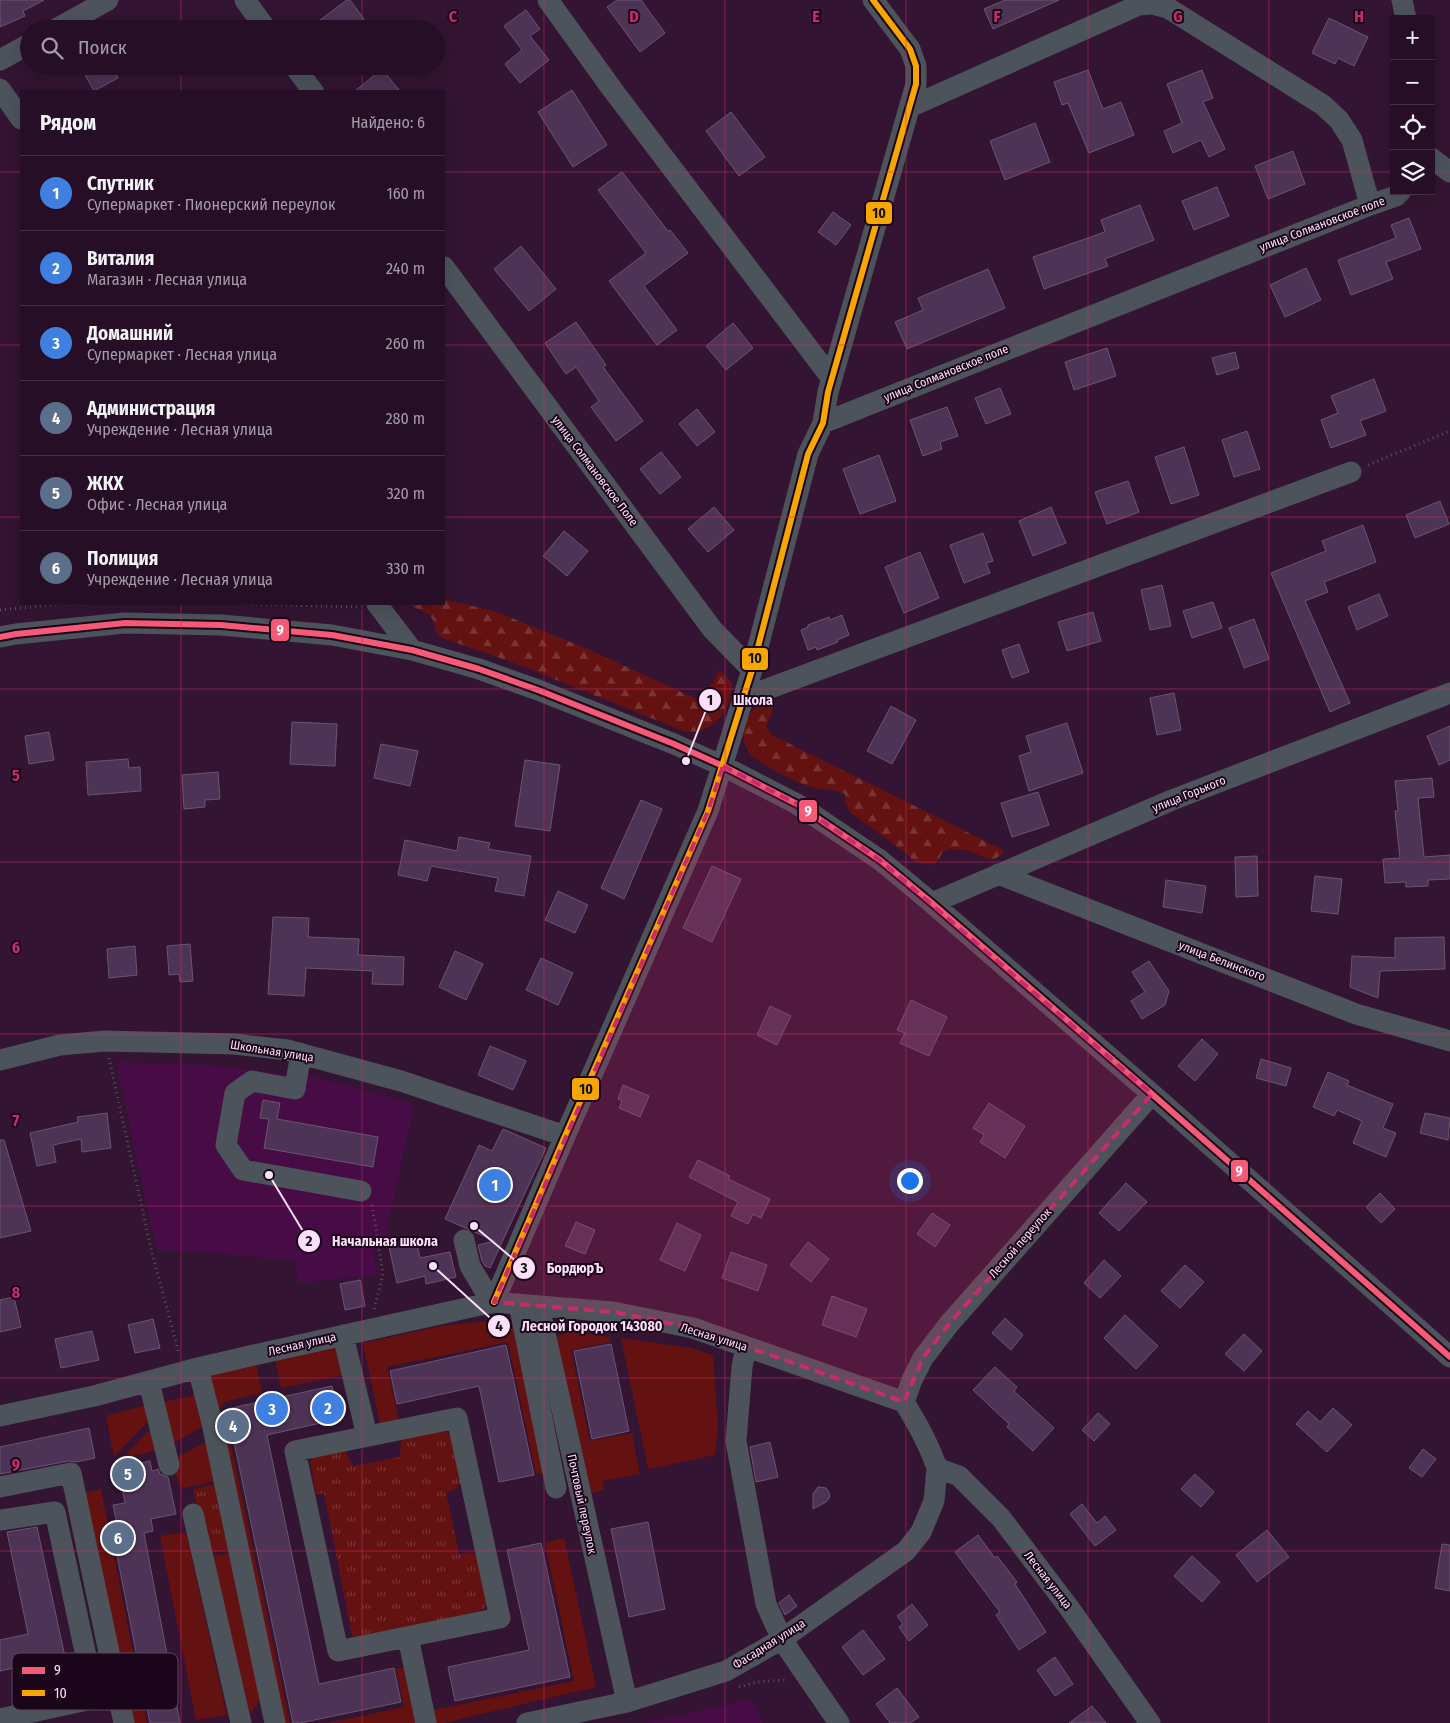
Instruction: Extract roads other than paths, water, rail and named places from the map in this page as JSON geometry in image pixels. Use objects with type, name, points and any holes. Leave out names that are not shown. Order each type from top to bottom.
[{"type":"street","points":[[72,20],[108,0]]},
{"type":"street","points":[[245,0],[259,20]]},
{"type":"street","points":[[548,0],[612,88],[832,379]]},
{"type":"street","points":[[493,1303],[564,1136],[708,811],[752,670],[808,454],[823,422],[828,392],[916,84],[916,66],[910,49],[873,0]]},
{"type":"street","points":[[1402,0],[1405,15]]},
{"type":"street","points":[[910,107],[1139,3],[1152,4],[1168,8],[1323,105],[1339,120],[1352,140],[1370,204]]},
{"type":"street","points":[[0,60],[20,49]]},
{"type":"street","points":[[301,75],[312,90]]},
{"type":"street","points":[[0,89],[20,118]]},
{"type":"street","points":[[1435,161],[1450,172]]},
{"type":"street","name":"улица Солмановское поле","points":[[823,422],[1370,204],[1397,195]]},
{"type":"street","name":"улица Солмановское Поле","points":[[445,268],[712,629],[752,670]]},
{"type":"street","points":[[743,698],[1351,472]]},
{"type":"street","points":[[379,606],[412,650]]},
{"type":"street","points":[[0,637],[125,623],[221,625],[332,636],[412,650],[480,668],[674,744],[723,766],[797,804],[880,860],[1152,1094],[1450,1358]]},
{"type":"street","name":"улица Горького","points":[[932,903],[1172,800],[1450,692]]},
{"type":"street","name":"улица Белинского","points":[[998,874],[1356,1014],[1450,1041]]},
{"type":"street","name":"Школьная улица","points":[[0,1060],[60,1045],[105,1041],[234,1044],[301,1053],[410,1084],[564,1136]]},
{"type":"street","points":[[301,1053],[295,1089],[252,1081],[235,1093],[226,1145],[243,1170],[361,1191]]},
{"type":"street","name":"Лесной переулок","points":[[904,1402],[923,1358],[949,1324],[1152,1094]]},
{"type":"street","points":[[464,1240],[470,1266],[493,1303]]},
{"type":"street","name":"Лесная улица","points":[[0,1416],[94,1396],[191,1370],[343,1335],[493,1303],[595,1310],[693,1328],[904,1402]]},
{"type":"street","points":[[529,1305],[556,1488]]},
{"type":"street","name":"Почтовый переулок","points":[[529,1305],[627,1702]]},
{"type":"street","points":[[343,1335],[367,1436]]},
{"type":"street","points":[[746,1347],[742,1367],[736,1441],[766,1604],[782,1639],[839,1723]]},
{"type":"street","points":[[191,1370],[212,1423],[275,1723]]},
{"type":"street","points":[[149,1382],[169,1465]]},
{"type":"street","points":[[904,1402],[918,1424],[932,1452],[937,1468]]},
{"type":"street","points":[[457,1418],[500,1618],[408,1637],[338,1651],[295,1451],[457,1418]]},
{"type":"street","name":"Лесная улица","points":[[937,1468],[959,1476],[1000,1518],[1070,1609],[1150,1723]]},
{"type":"street","name":"Фасадная улица","points":[[527,1723],[627,1702],[726,1671],[782,1639],[906,1551],[921,1532],[934,1501],[937,1468]]},
{"type":"street","points":[[0,1487],[71,1473],[109,1653]]},
{"type":"street","points":[[0,1520],[55,1512],[86,1653]]},
{"type":"street","points":[[193,1514],[241,1723]]},
{"type":"street","points":[[408,1637],[426,1723]]},
{"type":"street","points":[[0,1719],[41,1710]]},
{"type":"street","points":[[121,1710],[124,1723]]},
{"type":"place","name":"Школа","points":[[686,761]]},
{"type":"place","name":"Начальная школа","points":[[269,1175]]},
{"type":"place","name":"Спутник","points":[[495,1185]]},
{"type":"place","name":"БордюрЪ","points":[[474,1226]]},
{"type":"place","name":"Лесной Городок 143080","points":[[433,1266]]},
{"type":"place","name":"Виталия","points":[[328,1408]]},
{"type":"place","name":"Домашний","points":[[272,1409]]},
{"type":"place","name":"Администрация","points":[[233,1426]]},
{"type":"place","name":"ЖКХ","points":[[128,1474]]},
{"type":"place","name":"Полиция","points":[[118,1538]]}]
